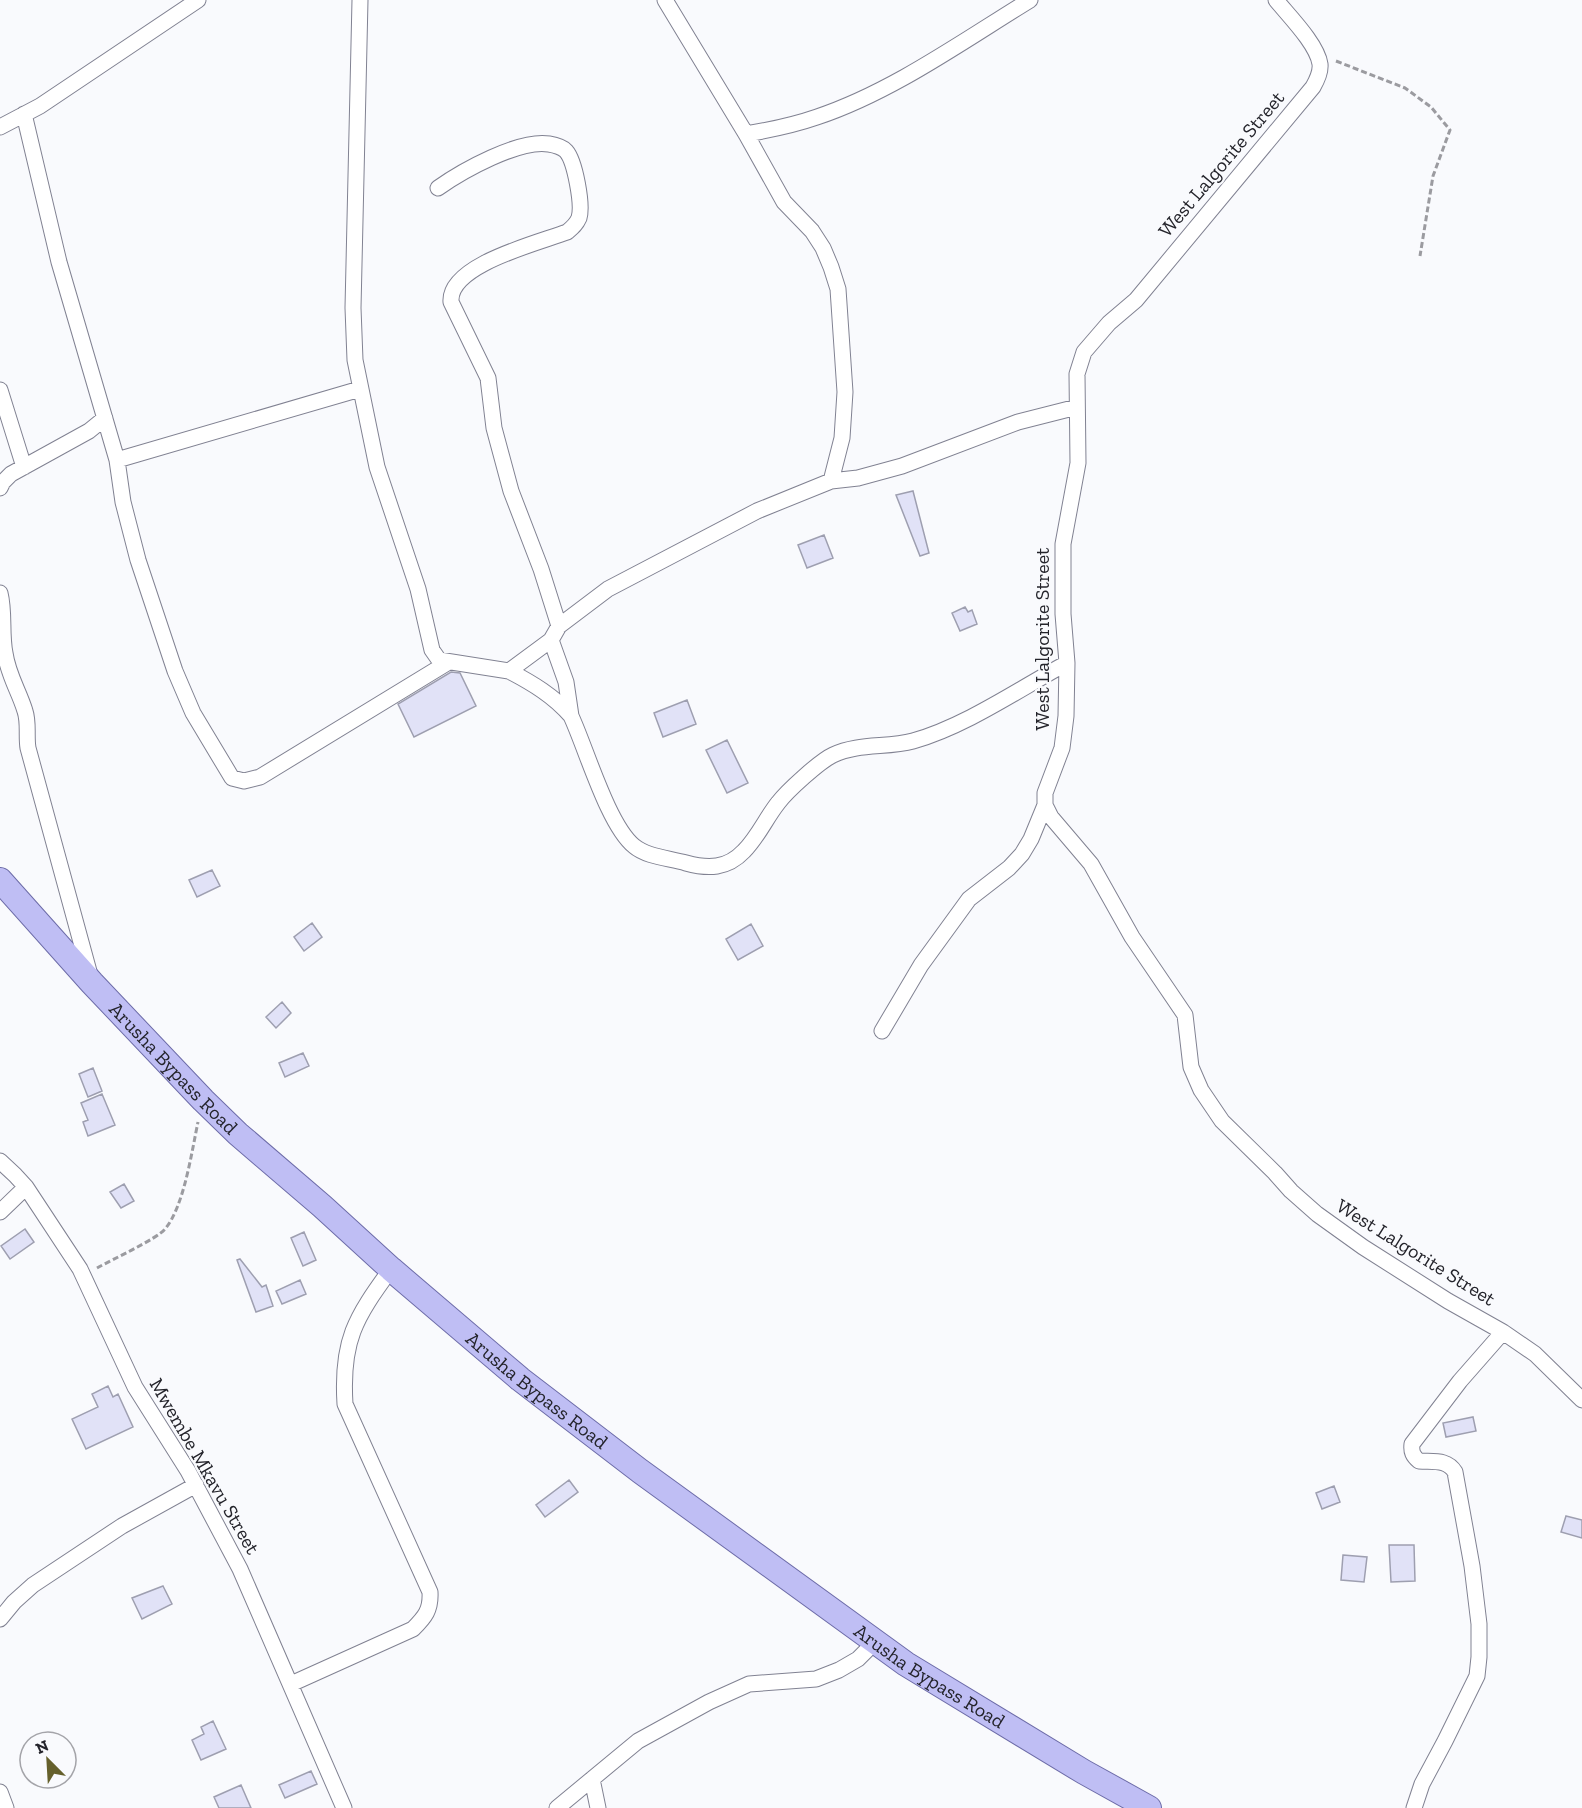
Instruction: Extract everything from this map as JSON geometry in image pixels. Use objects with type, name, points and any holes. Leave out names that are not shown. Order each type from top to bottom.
[{"type":"main road","name":"Arusha Bypass Road","points":[[0,880],[92,983],[203,1100],[391,1269],[520,1379],[640,1471],[906,1664],[1084,1772],[1149,1808]]},
{"type":"street","points":[[0,127],[40,106],[198,0]]},
{"type":"street","points":[[360,0],[353,308],[355,360],[377,467],[418,589],[432,650],[439,660],[509,671],[536,686],[571,716]]},
{"type":"street","points":[[665,0],[784,202],[812,231],[823,248],[838,289],[844,392],[842,438],[831,481]]},
{"type":"street","points":[[746,134],[781,128],[817,117],[874,93],[933,60],[1030,0]]},
{"type":"street","points":[[1276,0],[1305,36],[1320,64]]},
{"type":"street","name":"West Lalgorite Street","points":[[1320,64],[1319,75],[1313,87],[1136,300],[1109,323],[1084,352],[1077,374],[1078,463],[1063,544],[1063,614],[1067,663],[1066,716],[1062,748],[1045,793],[1045,805],[1051,817],[1091,864],[1132,937],[1185,1015],[1191,1067],[1201,1090],[1222,1121],[1317,1214],[1363,1247],[1448,1301],[1503,1332],[1534,1354],[1582,1400]]},
{"type":"street","points":[[24,114],[59,262],[117,460],[123,502],[138,560],[175,671],[193,713],[232,778],[244,781],[260,777],[447,663]]},
{"type":"street","points":[[438,188],[470,168],[534,144],[548,144],[562,148],[570,156],[581,200],[581,211],[576,225],[558,235],[486,261],[458,282],[450,297],[488,378],[494,428],[511,491],[541,569],[559,626]]},
{"type":"street","points":[[117,460],[360,389]]},
{"type":"street","points":[[0,390],[24,467]]},
{"type":"street","points":[[509,671],[551,640],[559,626],[624,579],[757,511],[831,481],[858,478],[902,466],[1018,422],[1077,407]]},
{"type":"street","points":[[0,488],[11,474],[89,431],[105,418]]},
{"type":"street","points":[[0,592],[7,666],[12,683],[26,711],[28,748],[92,983]]},
{"type":"street","points":[[551,640],[566,682],[571,716],[605,801],[626,837],[634,846],[646,853],[711,868],[728,864],[743,852],[764,826],[778,802],[833,755],[866,746],[892,744],[923,737],[964,720],[1067,663]]},
{"type":"street","points":[[882,1031],[921,965],[969,899],[1009,868],[1022,854],[1045,805]]},
{"type":"street","name":"Mwembe Mkavu Street","points":[[0,1161],[26,1187],[83,1276],[135,1387],[196,1485],[240,1569],[344,1808]]},
{"type":"street","points":[[0,1212],[26,1187]]},
{"type":"street","points":[[291,1684],[413,1629],[427,1615],[431,1604],[430,1592],[345,1404],[344,1378],[350,1336],[365,1304],[391,1269]]},
{"type":"street","points":[[1414,1808],[1422,1784],[1477,1676],[1479,1624],[1472,1566],[1455,1472],[1450,1465],[1444,1462],[1419,1461],[1411,1450],[1412,1444],[1460,1381],[1503,1332]]},
{"type":"street","points":[[0,1619],[33,1585],[122,1526],[196,1485]]},
{"type":"street","points":[[557,1808],[638,1741],[709,1702],[749,1684],[816,1679],[858,1659],[875,1642]]},
{"type":"street","points":[[592,1779],[598,1808]]},
{"type":"street","points":[[0,1792],[6,1808]]},
{"type":"path","points":[[1320,64],[1332,60],[1405,88],[1431,107],[1450,130],[1433,176],[1420,256]]},
{"type":"path","points":[[83,1276],[164,1230],[172,1218],[185,1182],[203,1100]]},
{"type":"building","points":[[913,491],[929,553],[920,556],[896,495]]},
{"type":"building","points":[[824,535],[833,558],[807,568],[798,545]]},
{"type":"building","points":[[965,607],[968,612],[972,610],[977,624],[960,631],[952,613]]},
{"type":"building","points":[[451,672],[460,673],[476,706],[414,737],[398,704]]},
{"type":"building","points":[[687,700],[696,724],[663,737],[654,713]]},
{"type":"building","points":[[727,740],[748,783],[727,793],[706,750]]},
{"type":"building","points":[[212,870],[220,886],[197,897],[189,880]]},
{"type":"building","points":[[312,923],[322,937],[304,951],[294,937]]},
{"type":"building","points":[[751,924],[763,946],[738,960],[726,939]]},
{"type":"building","points":[[282,1002],[291,1013],[276,1028],[266,1017]]},
{"type":"building","points":[[303,1053],[309,1066],[285,1077],[279,1063]]},
{"type":"building","points":[[93,1068],[102,1091],[88,1097],[79,1074]]},
{"type":"building","points":[[102,1094],[115,1125],[88,1136],[83,1122],[88,1120],[81,1103]]},
{"type":"building","points":[[124,1184],[134,1201],[121,1208],[110,1192]]},
{"type":"building","points":[[25,1229],[34,1242],[10,1259],[1,1246]]},
{"type":"building","points":[[304,1232],[316,1260],[303,1266],[291,1238]]},
{"type":"building","points":[[240,1259],[262,1287],[266,1285],[273,1306],[256,1312],[237,1260]]},
{"type":"building","points":[[300,1280],[306,1294],[282,1304],[276,1291]]},
{"type":"building","points":[[108,1386],[113,1397],[118,1394],[133,1427],[86,1449],[72,1419],[98,1407],[92,1394]]},
{"type":"building","points":[[1473,1417],[1476,1431],[1446,1437],[1443,1423]]},
{"type":"building","points":[[569,1480],[578,1492],[545,1517],[536,1505]]},
{"type":"building","points":[[1334,1486],[1340,1502],[1322,1509],[1316,1493]]},
{"type":"building","points":[[1566,1516],[1582,1520],[1582,1538],[1561,1532]]},
{"type":"building","points":[[1389,1545],[1414,1545],[1415,1581],[1391,1582]]},
{"type":"building","points":[[1343,1555],[1367,1557],[1364,1582],[1341,1580]]},
{"type":"building","points":[[163,1586],[172,1604],[142,1619],[132,1598]]},
{"type":"building","points":[[213,1721],[226,1749],[201,1760],[192,1740],[204,1734],[201,1727]]},
{"type":"building","points":[[311,1771],[317,1784],[285,1798],[279,1785]]},
{"type":"building","points":[[241,1785],[251,1808],[219,1808],[214,1797]]}]
